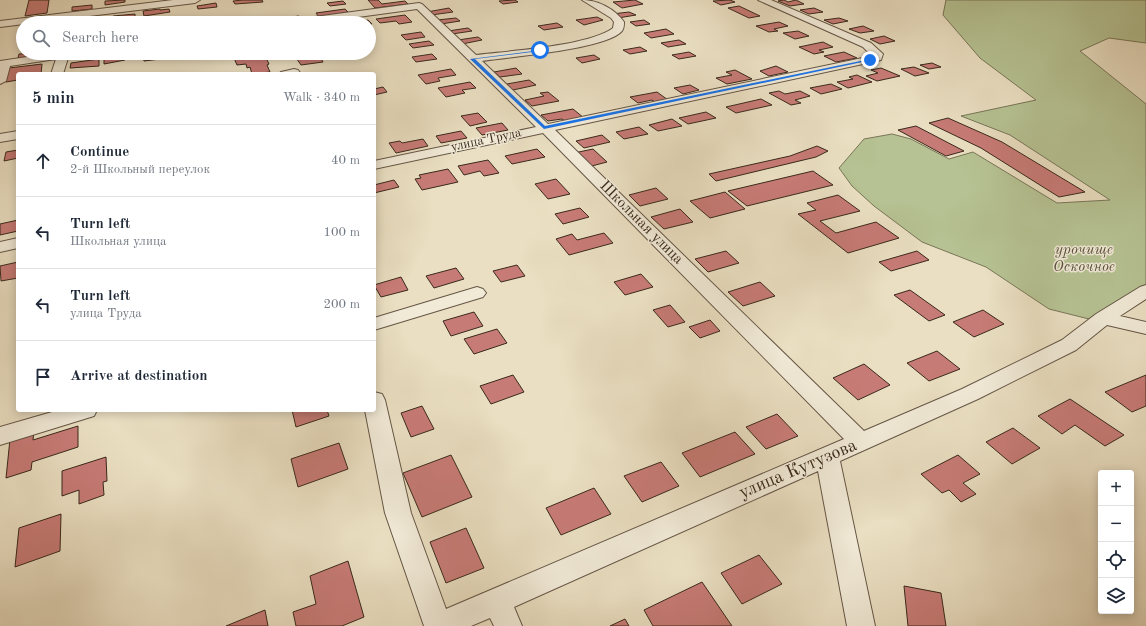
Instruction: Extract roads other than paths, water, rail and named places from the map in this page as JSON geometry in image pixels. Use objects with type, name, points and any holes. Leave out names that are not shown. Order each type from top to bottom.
[{"type":"street","points":[[65,16],[195,0]]},
{"type":"street","points":[[472,59],[586,43],[610,35],[618,29],[619,22],[615,16],[587,0]]},
{"type":"street","name":"улица Труда","points":[[376,164],[877,58],[878,54],[867,45],[763,0]]},
{"type":"street","name":"Школьная улица","points":[[344,16],[419,6],[472,59],[544,127],[861,442]]},
{"type":"street","points":[[0,24],[16,22]]},
{"type":"street","points":[[0,81],[2,63],[25,60]]},
{"type":"street","points":[[58,72],[61,60]]},
{"type":"street","points":[[0,138],[16,135]]},
{"type":"street","points":[[0,247],[16,243]]},
{"type":"street","name":"улица Кутузова","points":[[438,626],[970,394],[1069,345],[1103,318],[1146,291]]},
{"type":"street","points":[[376,323],[477,293]]},
{"type":"street","points":[[1103,318],[1146,328]]},
{"type":"street","points":[[376,409],[398,512],[438,626]]},
{"type":"street","points":[[0,436],[79,412]]},
{"type":"street","points":[[827,457],[861,626]]},
{"type":"street","points":[[497,600],[508,626]]},
{"type":"park label","name":"урочище Оскочное","points":[[1084,258]]}]
